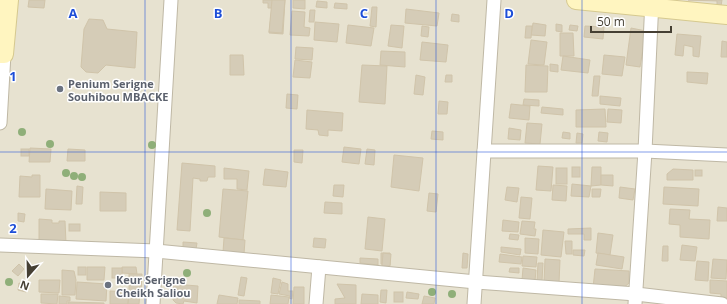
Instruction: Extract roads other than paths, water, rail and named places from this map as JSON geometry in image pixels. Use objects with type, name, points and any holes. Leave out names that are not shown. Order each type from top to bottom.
[{"type":"street","points":[[0,123],[2,54],[9,0]]},
{"type":"street","points":[[152,304],[171,0]]},
{"type":"street","points":[[474,304],[494,0]]},
{"type":"street","points":[[576,0],[652,4],[727,15]]},
{"type":"street","points":[[636,299],[652,4]]},
{"type":"street","points":[[484,151],[645,151],[727,155]]},
{"type":"street","points":[[0,245],[156,251],[636,299],[722,304]]},
{"type":"street","points":[[316,304],[319,267]]},
{"type":"place","name":"Penium Serigne Souhibou MBACKE","points":[[60,89]]},
{"type":"place","name":"Keur Serigne Cheikh Saliou","points":[[108,285]]}]
